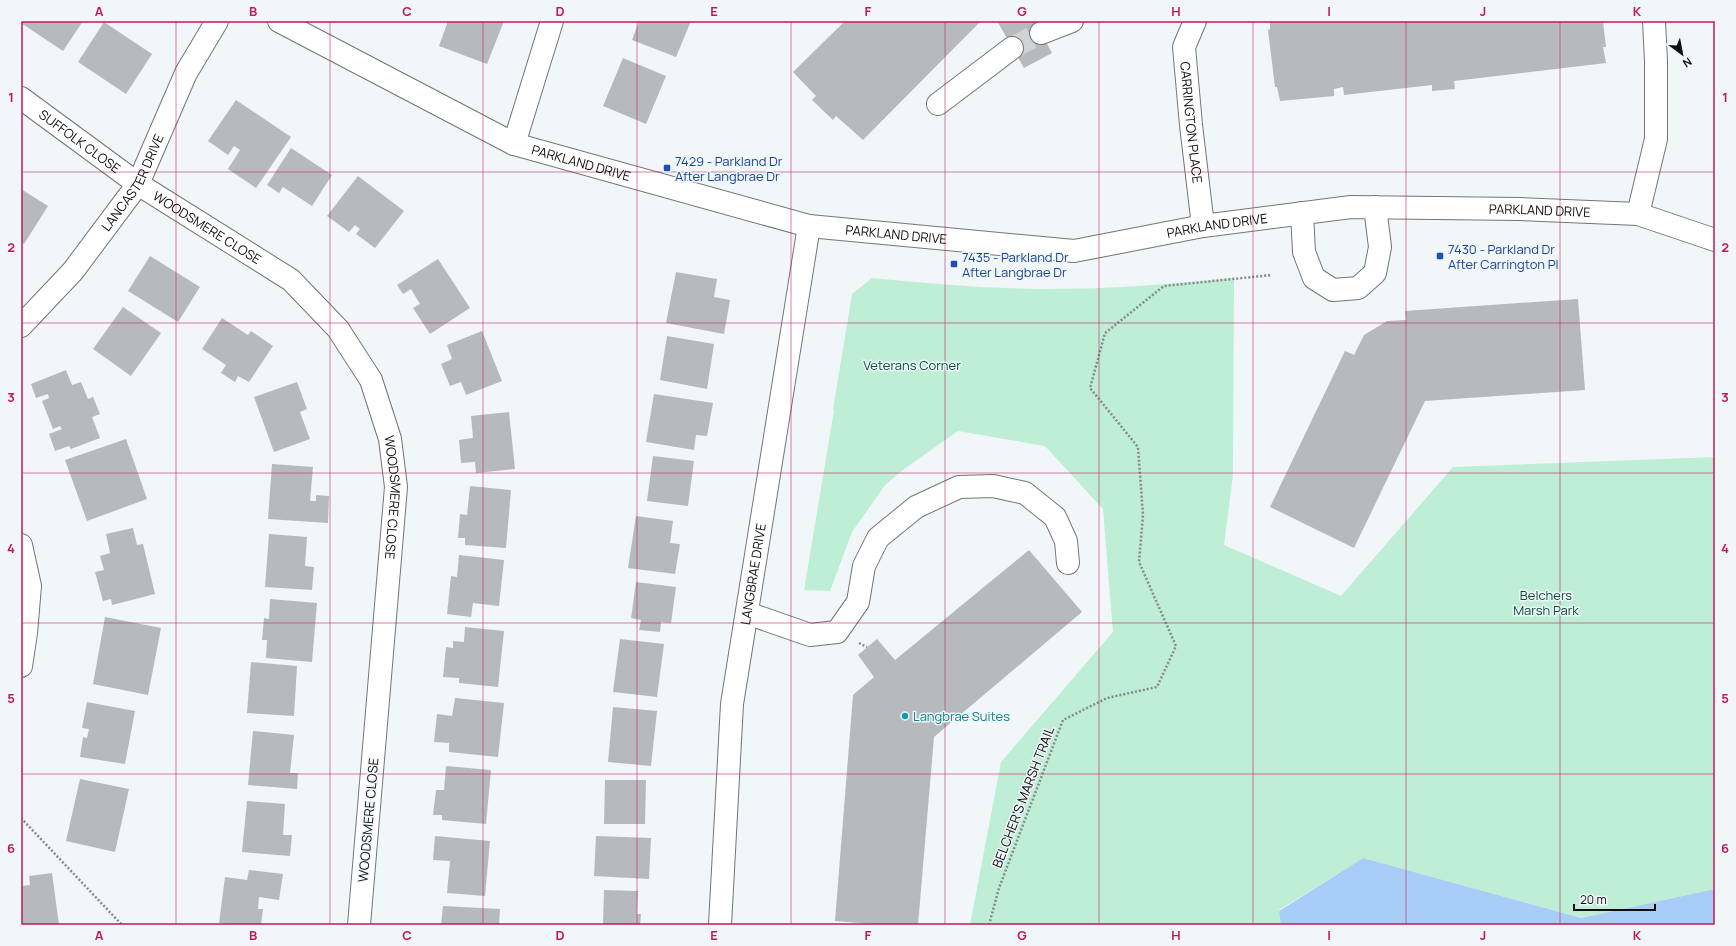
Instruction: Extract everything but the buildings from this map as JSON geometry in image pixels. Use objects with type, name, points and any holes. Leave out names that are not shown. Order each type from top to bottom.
[{"type":"street","name":"LANCASTER DRIVE","points":[[21,326],[73,271],[138,184],[186,73],[217,21]]},
{"type":"street","name":"PARKLAND DRIVE","points":[[279,21],[514,144],[809,226],[1074,251],[1203,226],[1351,207],[1520,209],[1638,214],[1715,240]]},
{"type":"street","points":[[514,144],[552,21]]},
{"type":"street","points":[[1041,33],[1072,21]]},
{"type":"street","name":"CARRINGTON PLACE","points":[[1195,21],[1184,47],[1191,126],[1203,226]]},
{"type":"street","points":[[1638,214],[1656,139],[1656,61],[1654,21]]},
{"type":"street","points":[[938,104],[1012,48]]},
{"type":"street","name":"SUFFOLK CLOSE","points":[[21,98],[138,184]]},
{"type":"street","name":"WOODSMERE CLOSE","points":[[138,184],[291,280],[338,329],[371,380],[390,439],[396,487],[359,925]]},
{"type":"street","points":[[1302,213],[1304,252],[1314,278],[1334,290],[1358,288],[1376,272],[1380,247],[1375,207]]},
{"type":"street","name":"LANGBRAE DRIVE","points":[[720,925],[732,704],[809,226]]},
{"type":"street","points":[[747,613],[810,635],[837,632],[858,602],[864,566],[878,538],[916,507],[959,487],[993,486],[1024,493],[1055,516],[1066,541],[1068,563]]},
{"type":"street","points":[[21,545],[30,586],[26,633],[21,666]]},
{"type":"path","name":"BELCHER'S MARSH TRAIL","points":[[988,925],[999,888],[1063,720],[1107,698],[1158,687],[1176,646],[1139,562],[1143,515],[1138,447],[1090,388],[1105,333],[1164,286],[1272,275]]},
{"type":"path","points":[[21,818],[122,925]]},
{"type":"green space","name":"Belchers Marsh Park","points":[[872,278],[962,286],[1051,289],[1142,286],[1234,278],[1233,475],[1224,545],[1341,596],[1453,467],[1715,457],[1715,889],[1581,918],[1363,858],[1279,910],[1281,925],[970,925],[1001,762],[1113,632],[1103,509],[1045,446],[958,431],[904,469],[885,485],[852,532],[830,591],[804,590],[852,294]]},
{"type":"water","points":[[1363,858],[1581,918],[1715,889],[1715,925],[1281,925],[1279,911]]},
{"type":"tunnel","points":[[1012,48],[1041,33]]},
{"type":"place","name":"7429 - Parkland Dr After Langbrae Dr","points":[[667,168]]},
{"type":"place","name":"7430 - Parkland Dr After Carrington Pl","points":[[1440,256]]},
{"type":"place","name":"7435 - Parkland Dr After Langbrae Dr","points":[[954,264]]},
{"type":"place","name":"Langbrae Suites","points":[[905,716]]},
{"type":"park label","name":"Veterans Corner","points":[[912,365]]}]
